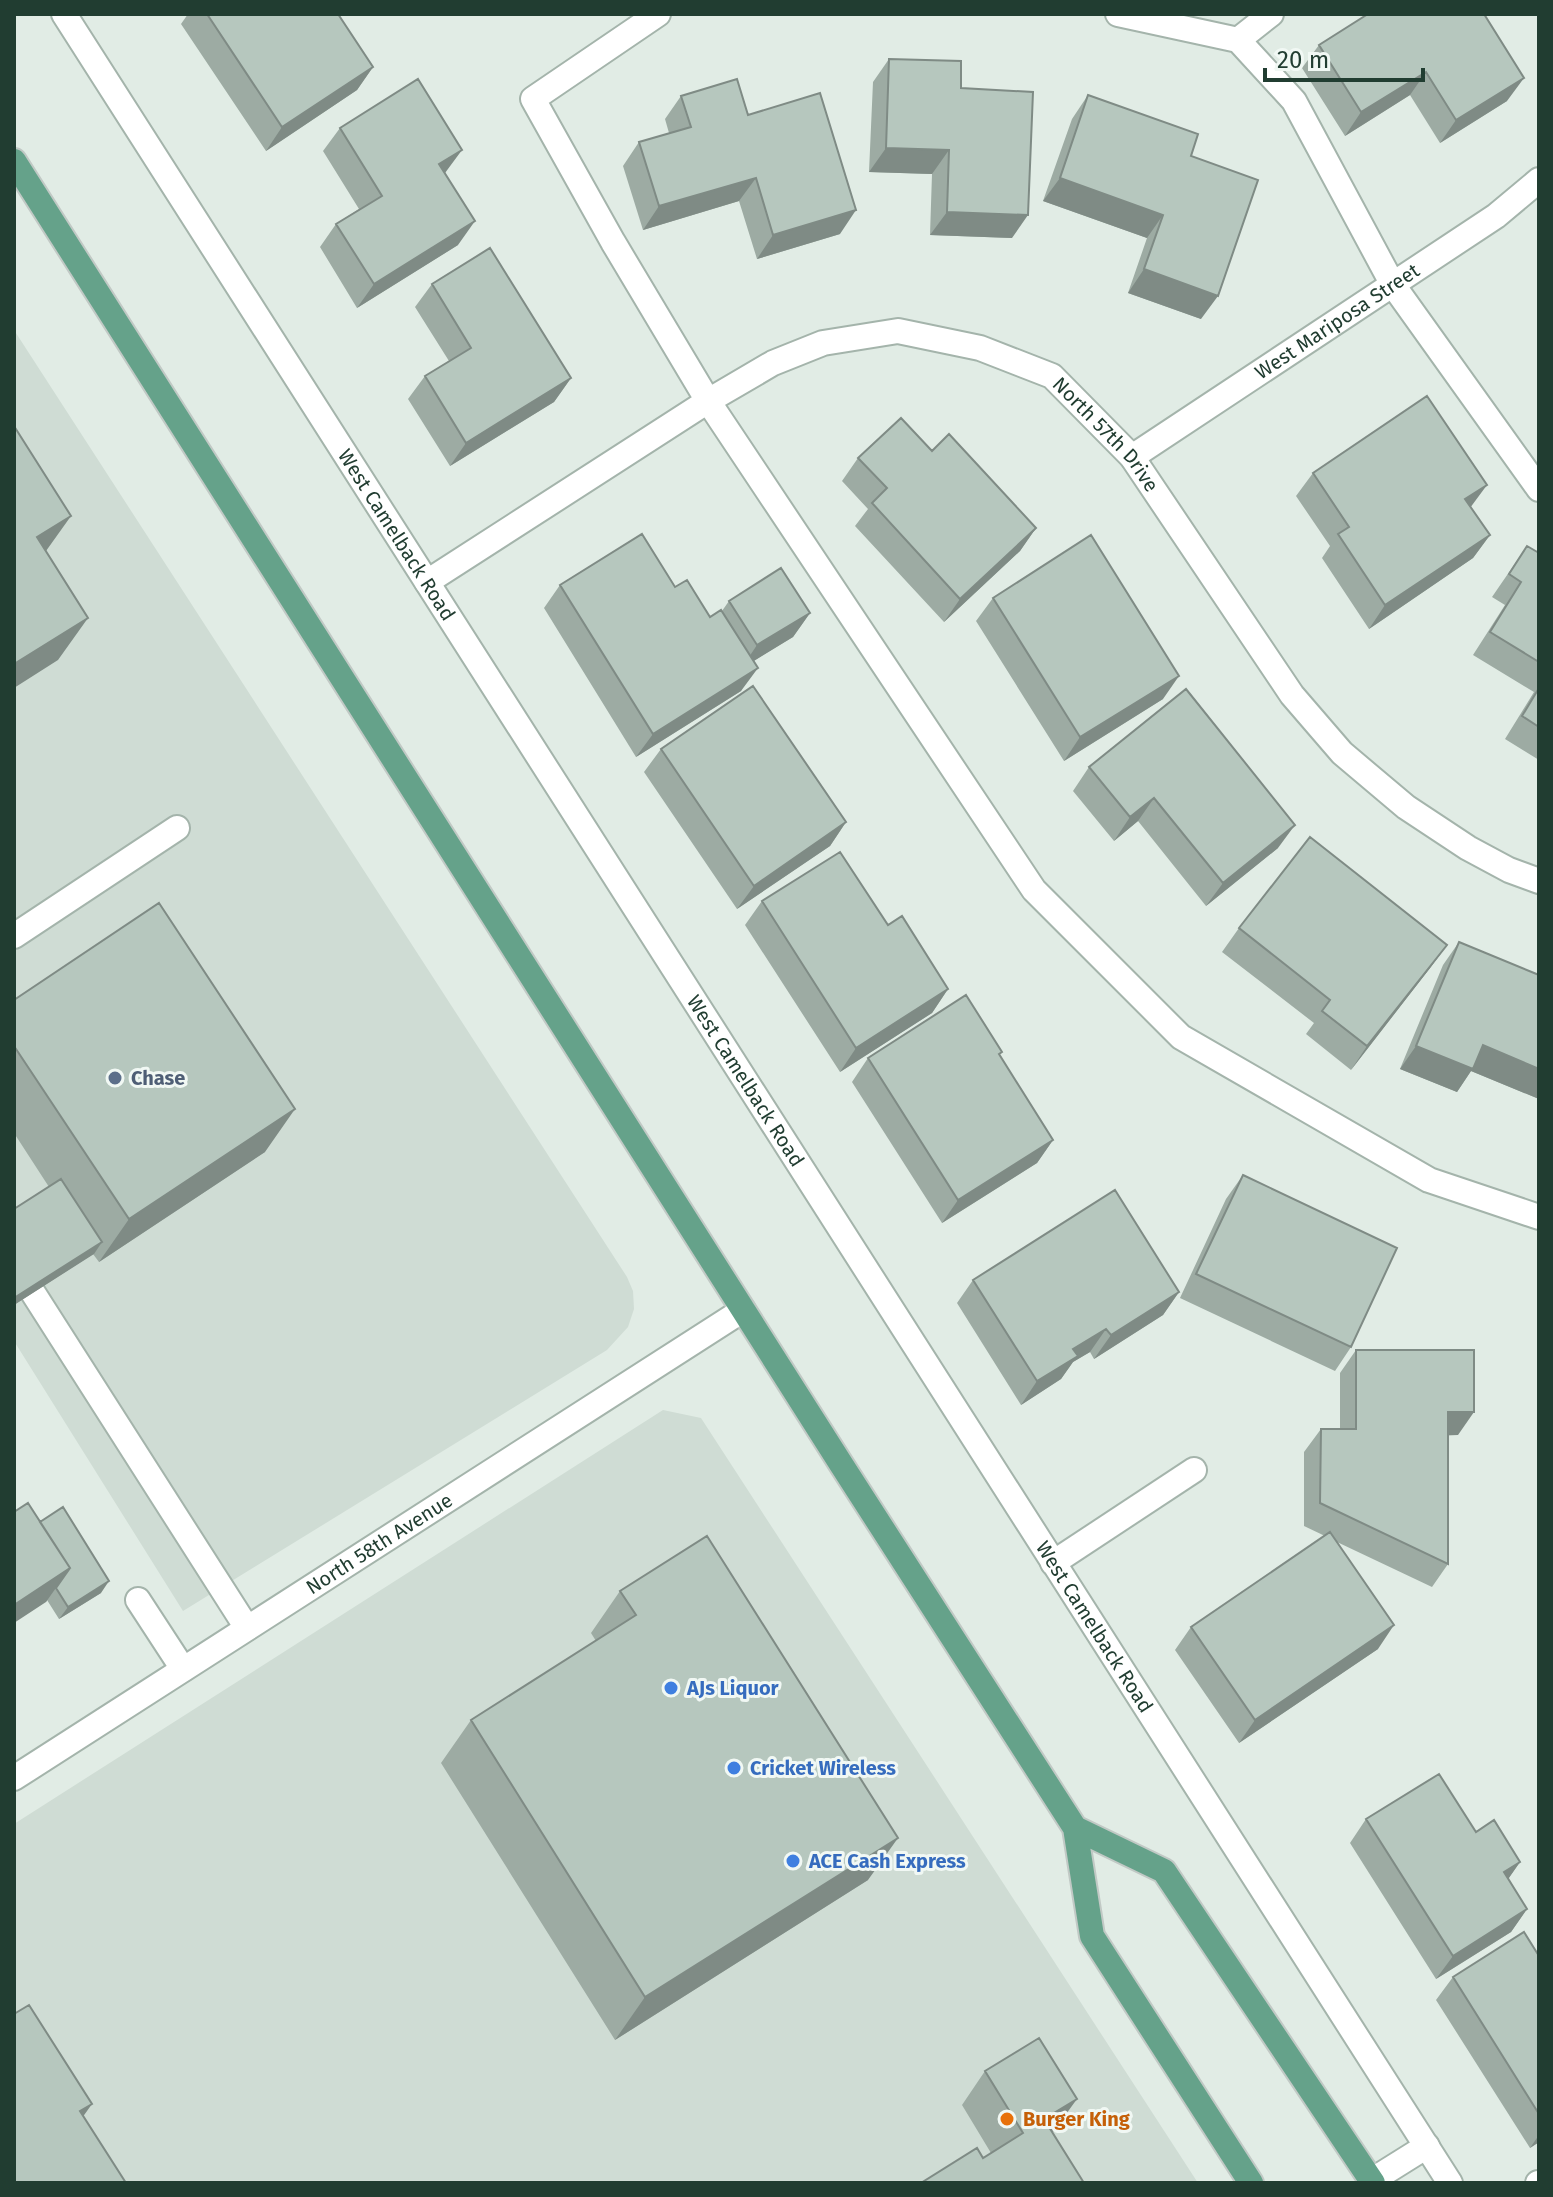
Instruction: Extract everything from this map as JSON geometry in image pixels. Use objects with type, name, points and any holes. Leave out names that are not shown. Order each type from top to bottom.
[{"type":"main road","points":[[14,161],[1075,1828],[1092,1936],[1251,2183]]},
{"type":"main road","points":[[1075,1828],[1164,1871],[1372,2182]]},
{"type":"street","name":"West Camelback Road","points":[[64,14],[1450,2183]]},
{"type":"street","points":[[658,14],[533,99],[613,242],[708,401],[1034,890],[1181,1037],[1429,1180],[1539,1217]]},
{"type":"street","points":[[1118,14],[1238,40],[1294,101],[1393,285],[1539,489]]},
{"type":"street","points":[[1238,40],[1271,14]]},
{"type":"street","name":"West Mariposa Street","points":[[1132,457],[1496,216],[1539,180]]},
{"type":"street","name":"North 57th Drive","points":[[427,582],[708,401],[773,363],[823,343],[898,331],[980,348],[1052,376],[1132,457],[1292,695],[1342,753],[1406,807],[1468,848],[1509,870],[1539,881]]},
{"type":"street","points":[[14,936],[177,828]]},
{"type":"street","points":[[14,1263],[247,1628]]},
{"type":"street","name":"North 58th Avenue","points":[[14,1778],[743,1310]]},
{"type":"street","points":[[1053,1563],[1194,1470]]},
{"type":"street","points":[[138,1600],[183,1669]]},
{"type":"street","points":[[1372,2182],[1427,2146]]},
{"type":"shaded area","points":[[14,330],[627,1277],[633,1291],[634,1309],[628,1327],[607,1350],[183,1611],[14,1341]]},
{"type":"shaded area","points":[[663,1410],[701,1418],[1198,2183],[14,2183],[14,1824]]},
{"type":"building","points":[[207,14],[338,14],[373,67],[282,127]]},
{"type":"building","points":[[1368,14],[1484,14],[1524,78],[1456,120],[1426,72],[1361,112],[1319,45]]},
{"type":"building","points":[[889,59],[961,61],[961,88],[1033,92],[1028,215],[947,212],[949,150],[886,148]]},
{"type":"building","points":[[418,79],[462,150],[439,164],[475,221],[374,284],[336,224],[382,196],[340,128]]},
{"type":"building","points":[[737,79],[748,115],[820,93],[856,210],[773,235],[756,178],[659,206],[639,142],[691,127],[681,96]]},
{"type":"building","points":[[1088,95],[1198,134],[1191,156],[1258,180],[1218,296],[1144,269],[1163,215],[1060,178]]},
{"type":"building","points":[[490,248],[571,378],[466,443],[425,376],[471,348],[432,284]]},
{"type":"building","points":[[1427,396],[1487,485],[1465,499],[1490,535],[1385,605],[1338,534],[1349,527],[1313,473]]},
{"type":"building","points":[[901,418],[932,451],[949,434],[1036,528],[960,599],[872,503],[887,488],[858,458]]},
{"type":"building","points":[[14,426],[71,516],[37,537],[88,618],[14,664]]},
{"type":"building","points":[[642,534],[675,587],[687,580],[710,617],[721,610],[758,668],[653,734],[560,585]]},
{"type":"building","points":[[1091,535],[1179,676],[1080,737],[993,598]]},
{"type":"building","points":[[1527,546],[1539,553],[1539,662],[1490,632],[1521,582],[1509,574]]},
{"type":"building","points":[[781,568],[810,613],[757,645],[729,601]]},
{"type":"building","points":[[753,686],[846,822],[754,886],[661,749]]},
{"type":"building","points":[[1539,688],[1539,727],[1522,716]]},
{"type":"building","points":[[1186,689],[1295,825],[1223,883],[1154,798],[1130,817],[1089,767]]},
{"type":"building","points":[[1310,837],[1447,945],[1367,1046],[1322,1011],[1330,1000],[1239,928]]},
{"type":"building","points":[[840,852],[888,925],[902,916],[948,989],[856,1048],[762,901]]},
{"type":"building","name":"Chase","points":[[159,903],[295,1109],[129,1219],[14,1046],[14,1000]]},
{"type":"building","points":[[1459,942],[1539,975],[1539,1069],[1483,1045],[1473,1069],[1416,1046]]},
{"type":"building","points":[[966,995],[1053,1140],[958,1200],[868,1058]]},
{"type":"building","points":[[1243,1175],[1397,1248],[1351,1347],[1196,1274]]},
{"type":"building","points":[[61,1179],[102,1242],[14,1298],[14,1209]]},
{"type":"building","points":[[1115,1190],[1179,1292],[1111,1335],[1106,1329],[1073,1349],[1078,1356],[1037,1381],[973,1280]]},
{"type":"building","points":[[1356,1350],[1474,1350],[1474,1412],[1448,1412],[1448,1564],[1320,1503],[1321,1429],[1356,1429]]},
{"type":"building","points":[[28,1503],[70,1568],[14,1605],[14,1512]]},
{"type":"building","points":[[63,1507],[109,1581],[68,1607],[56,1588],[70,1568],[40,1522]]},
{"type":"building","points":[[1330,1532],[1394,1625],[1255,1720],[1191,1627]]},
{"type":"building","points":[[707,1536],[898,1838],[645,1997],[471,1720],[636,1615],[620,1591]]},
{"type":"building","points":[[1439,1774],[1476,1832],[1494,1820],[1520,1862],[1504,1872],[1527,1909],[1453,1956],[1366,1819]]},
{"type":"building","points":[[1524,1932],[1539,1956],[1539,2114],[1453,1977]]},
{"type":"building","points":[[29,2005],[92,2104],[80,2111],[126,2183],[14,2183],[14,2014]]},
{"type":"building","points":[[1039,2038],[1077,2099],[1044,2119],[1084,2183],[921,2183],[977,2148],[983,2158],[1023,2133],[985,2071]]},
{"type":"place","name":"Chase","points":[[115,1078]]},
{"type":"place","name":"AJs Liquor","points":[[671,1688]]},
{"type":"place","name":"Cricket Wireless","points":[[734,1768]]},
{"type":"place","name":"ACE Cash Express","points":[[793,1861]]},
{"type":"place","name":"Burger King","points":[[1007,2119]]}]
